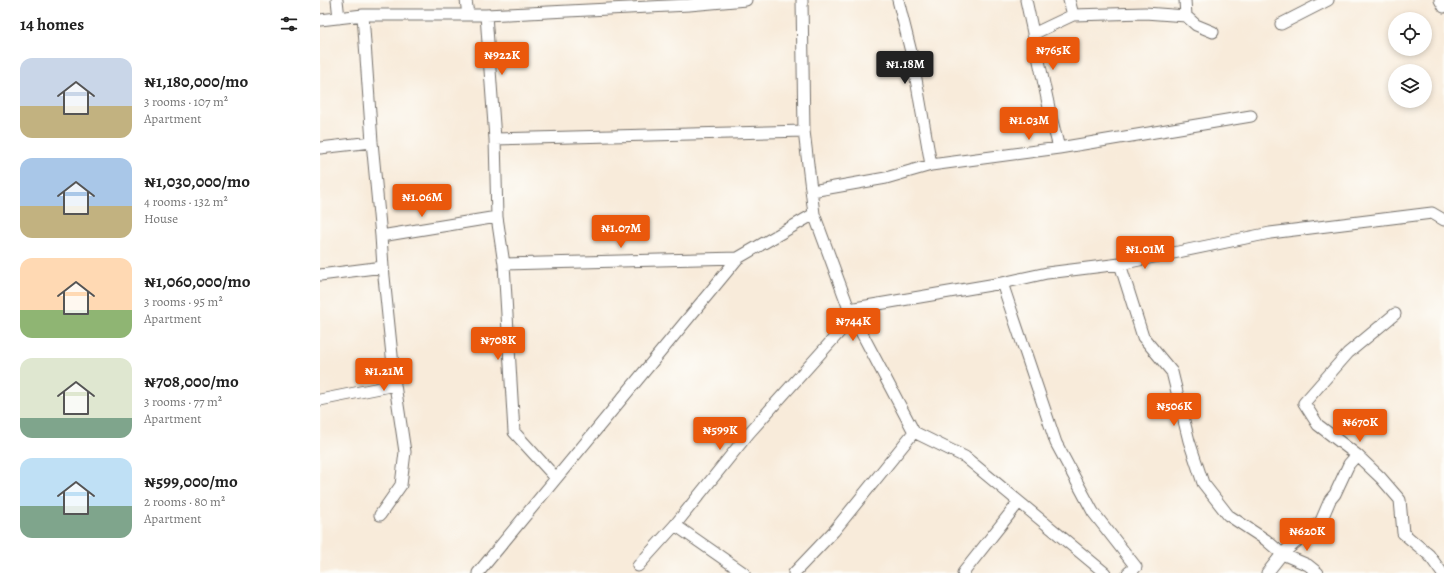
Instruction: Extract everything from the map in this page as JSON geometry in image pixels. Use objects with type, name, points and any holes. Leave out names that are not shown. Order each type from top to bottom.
[{"type":"street","points":[[337,0],[339,18]]},
{"type":"street","points":[[466,0],[468,15]]},
{"type":"street","points":[[320,20],[363,15],[486,15],[602,5],[746,0]]},
{"type":"street","points":[[802,0],[804,131],[814,214],[851,313],[914,432],[965,457],[1105,573]]},
{"type":"street","points":[[898,0],[912,56],[931,165]]},
{"type":"street","points":[[1026,0],[1059,148]]},
{"type":"street","points":[[1069,0],[1073,15]]},
{"type":"street","points":[[1185,0],[1186,16]]},
{"type":"street","points":[[1281,24],[1328,0]]},
{"type":"street","points":[[1034,34],[1073,15],[1145,12],[1186,16],[1196,25],[1213,32]]},
{"type":"street","points":[[363,15],[383,267],[395,385],[405,452],[401,485],[380,516]]},
{"type":"street","points":[[486,15],[495,138],[497,217],[504,264],[514,432],[556,478]]},
{"type":"street","points":[[812,191],[886,178],[931,165],[1059,148],[1251,116]]},
{"type":"street","points":[[495,138],[804,131]]},
{"type":"street","points":[[320,148],[372,142]]},
{"type":"street","points":[[638,566],[675,525],[749,433],[851,313],[1047,273],[1120,264],[1270,234],[1432,213],[1444,220]]},
{"type":"street","points":[[478,573],[738,258],[814,214]]},
{"type":"street","points":[[381,236],[497,217]]},
{"type":"street","points":[[504,264],[738,258]]},
{"type":"street","points":[[1120,264],[1143,336],[1172,372],[1189,441],[1203,482],[1228,515],[1266,540],[1282,554],[1308,565],[1318,573]]},
{"type":"street","points":[[320,275],[383,267]]},
{"type":"street","points":[[1002,283],[1056,443],[1093,512],[1136,567],[1128,573]]},
{"type":"street","points":[[1395,314],[1348,353],[1304,403],[1318,425],[1357,455],[1381,478],[1400,500],[1403,533],[1429,555],[1442,573]]},
{"type":"street","points":[[320,400],[395,385]]},
{"type":"street","points":[[794,573],[834,531],[914,432]]},
{"type":"street","points":[[1267,573],[1282,554],[1321,521],[1349,464],[1357,455]]},
{"type":"street","points":[[963,573],[1019,502]]},
{"type":"street","points":[[675,525],[744,573]]}]
